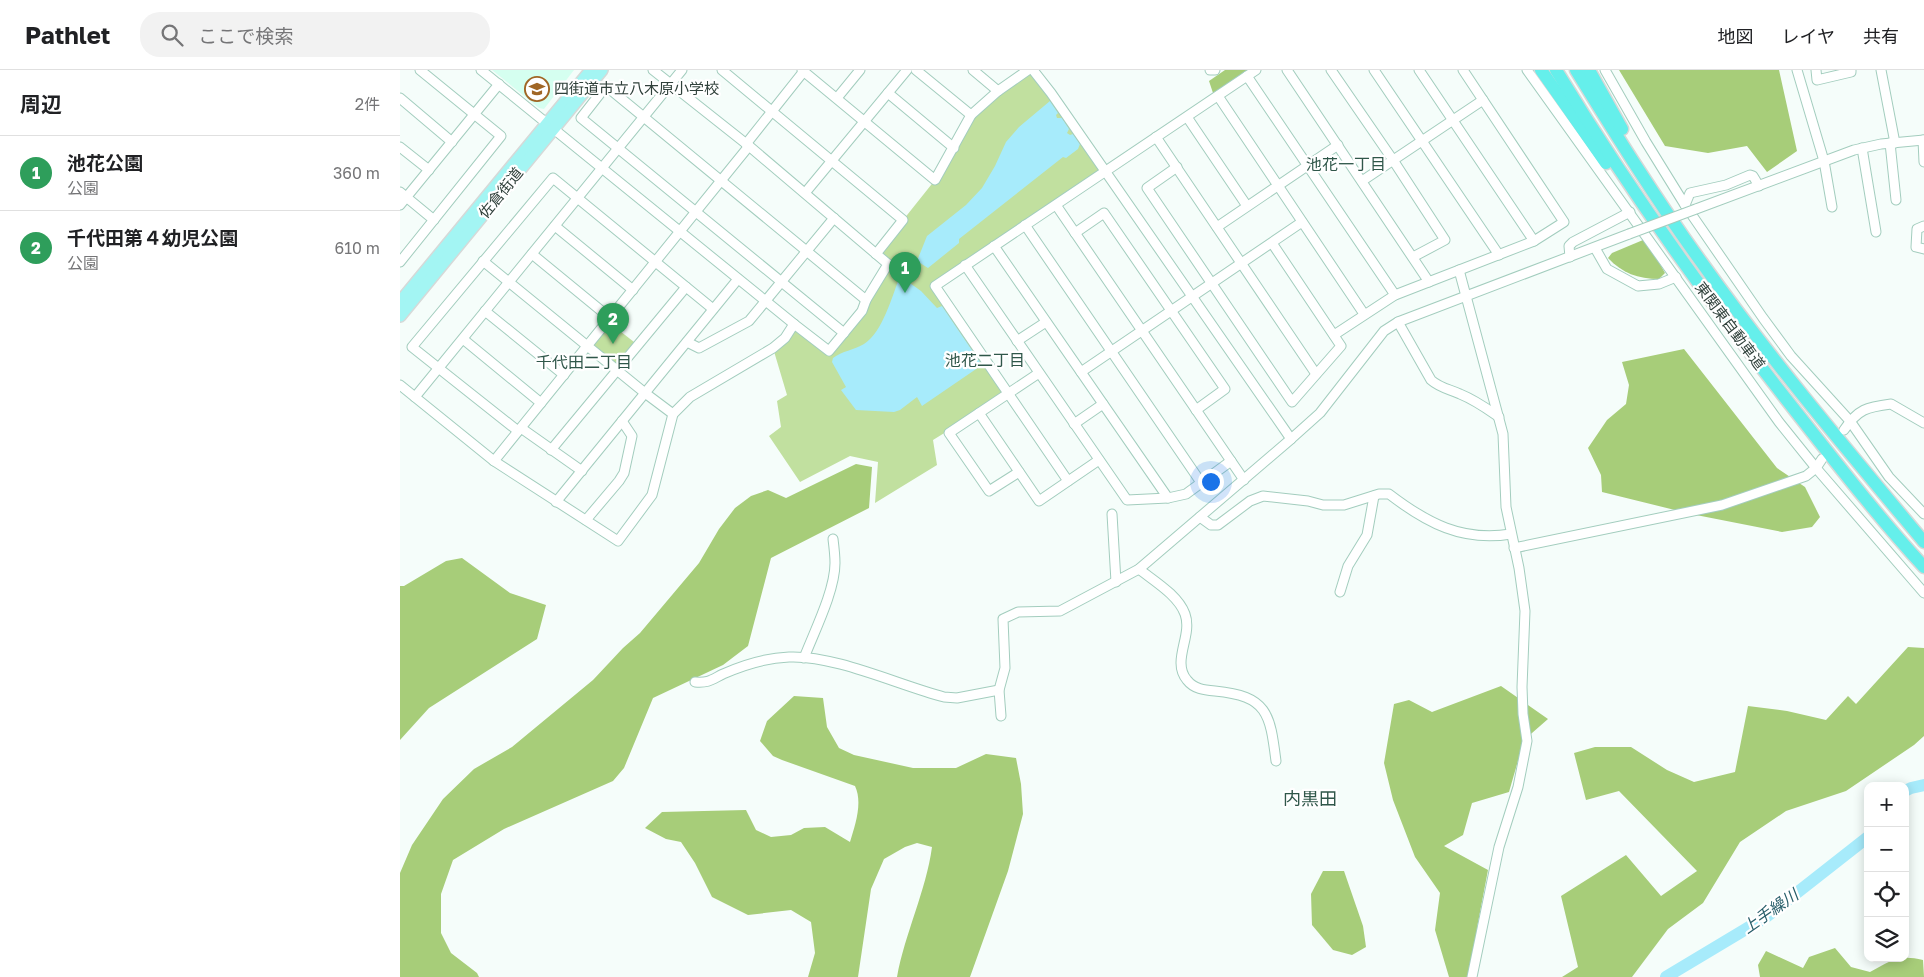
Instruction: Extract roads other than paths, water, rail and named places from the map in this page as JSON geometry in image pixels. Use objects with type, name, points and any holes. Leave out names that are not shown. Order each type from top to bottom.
[{"type":"highway","points":[[1541,70],[1590,143],[1671,246]]},
{"type":"highway","name":"東関東自動車道","points":[[1556,70],[1624,177],[1717,311],[1835,462],[1924,568]]},
{"type":"highway","name":"東関東自動車道","points":[[1576,70],[1675,224],[1729,300],[1779,365],[1924,542]]},
{"type":"highway","points":[[1589,70],[1675,224]]},
{"type":"main road","name":"佐倉街道","points":[[400,316],[551,126],[591,70]]},
{"type":"main road","name":"佐倉街道","points":[[400,302],[551,126],[602,70]]},
{"type":"street","points":[[400,262],[501,136],[420,70]]},
{"type":"street","points":[[481,70],[829,351],[862,312],[866,300],[888,264],[747,145],[653,70]]},
{"type":"street","points":[[415,397],[682,70]]},
{"type":"street","points":[[722,70],[904,220],[876,254]]},
{"type":"street","points":[[837,98],[860,70]]},
{"type":"street","points":[[805,193],[907,70]]},
{"type":"street","points":[[916,70],[971,115]]},
{"type":"street","points":[[972,70],[998,91]]},
{"type":"street","points":[[494,461],[721,181],[772,111],[806,71],[935,180],[971,115],[998,91],[1028,70]]},
{"type":"street","points":[[1033,70],[1103,167],[1291,440]]},
{"type":"street","points":[[1210,70],[1215,70]]},
{"type":"street","points":[[1068,481],[935,286],[1056,205],[1103,167],[1156,137],[1256,70]]},
{"type":"street","points":[[1287,70],[1429,282]]},
{"type":"street","points":[[1331,70],[1445,240],[1413,257]]},
{"type":"street","points":[[1374,70],[1499,255]]},
{"type":"street","points":[[1420,70],[1534,241]]},
{"type":"street","points":[[1334,335],[1395,295],[1534,241],[1564,222],[1463,70]]},
{"type":"street","points":[[1527,70],[1779,422],[1816,468],[1924,593]]},
{"type":"street","points":[[1605,70],[1685,205],[1791,356],[1850,422],[1889,477],[1924,514]]},
{"type":"street","points":[[1796,70],[1824,162],[1832,207]]},
{"type":"street","points":[[1816,70],[1817,80],[1852,72],[1851,70]]},
{"type":"street","points":[[1880,70],[1893,143],[1896,200]]},
{"type":"street","points":[[1248,76],[1395,295]]},
{"type":"street","points":[[400,205],[403,195],[428,170],[499,84]]},
{"type":"street","points":[[844,333],[580,118],[606,86],[866,300]]},
{"type":"street","points":[[888,93],[954,148]]},
{"type":"street","points":[[1218,96],[1364,314]]},
{"type":"street","points":[[400,98],[452,142]]},
{"type":"street","points":[[1362,181],[1483,100]]},
{"type":"street","points":[[1187,117],[1248,206]]},
{"type":"street","points":[[1156,137],[1316,374]]},
{"type":"street","points":[[1001,716],[999,690],[1005,668],[1002,619],[1018,612],[1060,612],[1139,569],[1291,440],[1320,413],[1384,331],[1398,322],[1862,148],[1924,140],[1924,162]]},
{"type":"street","points":[[1217,227],[1338,145]]},
{"type":"street","points":[[400,147],[428,170]]},
{"type":"street","points":[[1862,148],[1876,232]]},
{"type":"street","points":[[1176,167],[1147,188],[1292,402],[1341,346],[1272,242]]},
{"type":"street","points":[[1685,205],[1690,193],[1726,185],[1750,175],[1753,176],[1759,186]]},
{"type":"street","points":[[582,470],[519,430],[412,347],[553,178],[713,309]]},
{"type":"street","points":[[403,195],[434,220]]},
{"type":"street","points":[[1056,205],[1244,480]]},
{"type":"street","points":[[1570,257],[1569,246],[1573,242],[1630,212]]},
{"type":"street","points":[[1075,233],[1104,213],[1172,310],[1225,389],[1196,410]]},
{"type":"street","points":[[687,342],[699,348],[749,321],[834,218]]},
{"type":"street","points":[[1081,372],[1302,222]]},
{"type":"street","points":[[1025,225],[1202,484]]},
{"type":"street","points":[[555,226],[633,290]]},
{"type":"street","points":[[1924,226],[1917,229],[1916,247],[1924,249]]},
{"type":"street","points":[[994,246],[1168,498]]},
{"type":"street","points":[[1595,248],[1607,269],[1620,278],[1638,286],[1659,284],[1676,277]]},
{"type":"street","points":[[532,254],[610,318]]},
{"type":"street","points":[[483,261],[617,371],[673,414]]},
{"type":"street","points":[[965,266],[1127,500],[1168,498],[1186,494],[1231,461]]},
{"type":"street","points":[[1459,270],[1504,434],[1506,507],[1525,611],[1522,687],[1527,741],[1518,787],[1498,847],[1472,977]]},
{"type":"street","points":[[556,502],[738,279]]},
{"type":"street","points":[[551,450],[686,287]]},
{"type":"street","points":[[485,311],[564,375]]},
{"type":"street","points":[[1017,341],[1046,322]]},
{"type":"street","points":[[1398,322],[1431,380],[1439,387],[1457,392],[1477,402],[1499,417]]},
{"type":"street","points":[[400,385],[494,461],[618,541],[652,495],[673,414],[690,396],[773,348],[785,338],[794,324]]},
{"type":"street","points":[[463,339],[541,403]]},
{"type":"street","points":[[1019,472],[989,491],[949,433],[1039,373]]},
{"type":"street","points":[[1074,424],[1103,404]]},
{"type":"street","points":[[1844,430],[1855,415],[1864,410],[1891,404],[1924,423]]},
{"type":"street","points":[[979,413],[1039,501],[1099,460]]},
{"type":"street","points":[[586,520],[620,481],[624,473],[632,436],[622,421]]},
{"type":"street","points":[[1514,548],[1722,505],[1806,476],[1816,468],[1822,459]]},
{"type":"street","points":[[1200,517],[1212,525],[1218,525],[1250,501],[1262,496],[1323,505],[1344,505],[1379,494],[1389,494],[1434,525],[1471,536],[1493,537],[1511,534]]},
{"type":"street","points":[[1340,592],[1348,566],[1367,535],[1374,496]]},
{"type":"street","points":[[1112,514],[1116,582]]},
{"type":"street","points":[[804,658],[833,580],[835,564],[833,540]]},
{"type":"street","points":[[1139,569],[1172,596],[1185,614],[1187,626],[1185,644],[1180,660],[1182,672],[1187,680],[1195,687],[1205,690],[1231,692],[1244,697],[1265,710],[1270,721],[1276,761]]},
{"type":"street","points":[[695,682],[708,683],[723,674],[773,659],[790,657],[824,660],[944,697],[957,698],[999,690]]},
{"type":"water","points":[[1050,101],[1058,113],[1056,115],[1057,118],[1062,118],[1069,129],[1067,133],[1073,134],[1080,144],[1078,149],[1066,158],[1063,157],[959,239],[959,243],[928,268],[917,261],[927,236],[966,205],[982,188],[1006,142],[1019,127]]},
{"type":"water","points":[[900,276],[921,291],[937,308],[942,306],[982,365],[922,406],[917,397],[900,410],[894,412],[856,410],[841,390],[846,387],[832,362],[833,358],[864,344],[877,331]]},
{"type":"waterway","name":"上手繰川","points":[[1909,789],[1924,785]]},
{"type":"waterway","name":"上手繰川","points":[[1666,977],[1766,917],[1864,840]]},
{"type":"place","name":"四街道市立八木原小学校","points":[[537,89]]},
{"type":"place","name":"池花公園","points":[[905,293]]},
{"type":"place","name":"千代田第４幼児公園","points":[[613,344]]},
{"type":"district","name":"池花一丁目","points":[[1346,164]]},
{"type":"district","name":"池花二丁目","points":[[985,360]]},
{"type":"district","name":"千代田二丁目","points":[[584,362]]},
{"type":"district","name":"内黒田","points":[[1310,799]]}]
